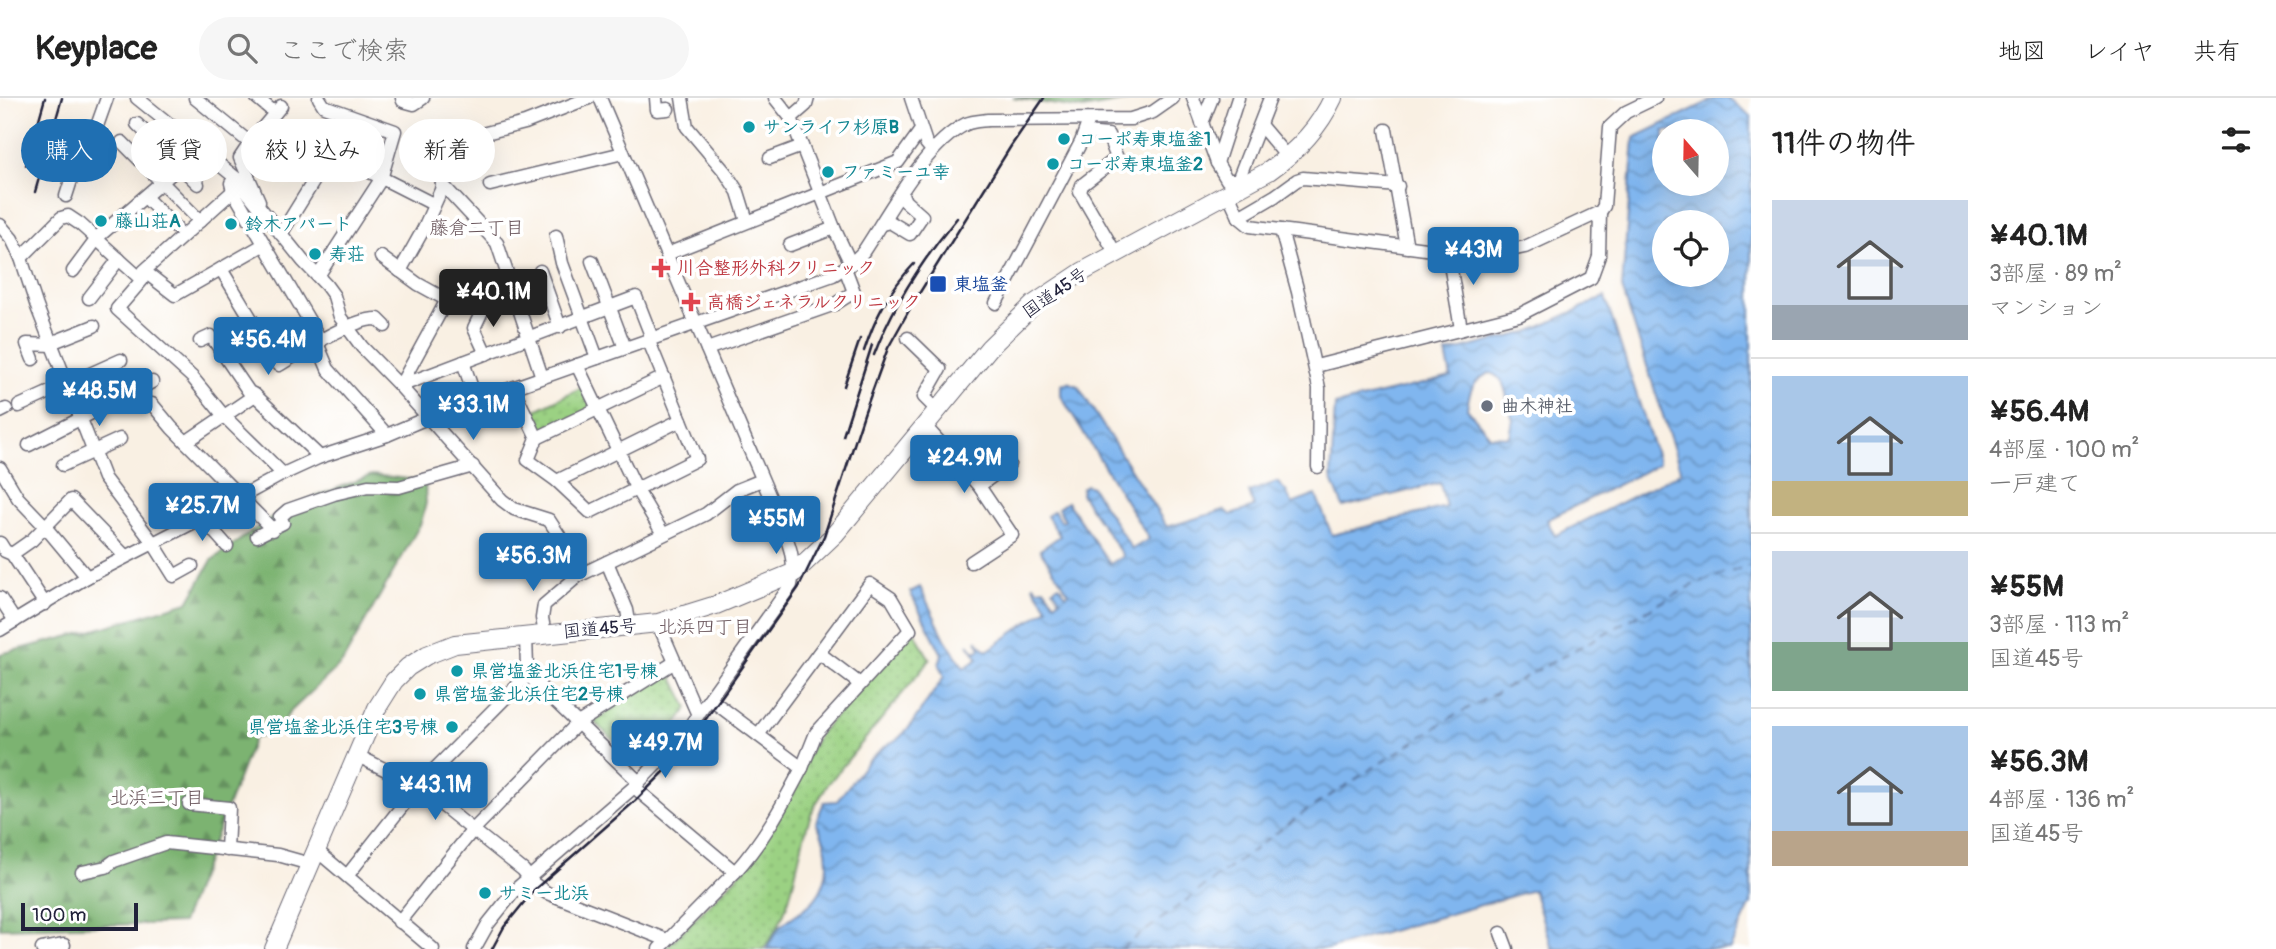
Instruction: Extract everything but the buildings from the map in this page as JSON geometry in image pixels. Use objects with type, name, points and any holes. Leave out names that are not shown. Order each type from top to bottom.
[{"type":"highway","name":"国道45号","points":[[274,949],[385,693],[408,667],[427,655],[454,644],[658,623],[716,605],[795,572],[835,534],[989,348],[1034,303],[1078,275],[1287,158],[1319,122],[1327,100]]},
{"type":"street","points":[[66,196],[83,143],[97,126],[107,98]]},
{"type":"street","points":[[136,98],[162,119]]},
{"type":"street","points":[[195,98],[241,136]]},
{"type":"street","points":[[257,98],[278,110],[270,119]]},
{"type":"street","points":[[319,98],[324,106],[361,119]]},
{"type":"street","points":[[402,98],[403,101],[414,104],[423,98]]},
{"type":"street","points":[[656,98],[657,110],[668,109]]},
{"type":"street","points":[[682,98],[687,127],[725,172],[738,192],[747,221]]},
{"type":"street","points":[[707,349],[835,304],[855,292],[821,191],[791,118],[775,98]]},
{"type":"street","points":[[791,118],[806,105],[808,98]]},
{"type":"street","points":[[911,98],[926,143],[932,150]]},
{"type":"street","points":[[0,630],[125,556],[154,544],[241,496],[320,457],[812,283],[848,266],[863,252],[932,150],[968,123],[988,120],[1087,126],[1131,119],[1153,112],[1173,98]]},
{"type":"street","points":[[1194,98],[1217,163],[1227,180],[1236,187]]},
{"type":"street","points":[[1202,123],[1212,98]]},
{"type":"street","points":[[1217,163],[1238,98]]},
{"type":"street","points":[[1267,99],[1261,126],[1236,187],[1239,217],[1250,226],[1448,252],[1497,253],[1525,247],[1600,212],[1604,206],[1610,127],[1626,112],[1656,98]]},
{"type":"street","points":[[400,271],[441,190],[440,159],[469,140],[600,99],[792,551],[795,572],[791,585],[679,741],[636,785],[506,900],[474,949]]},
{"type":"street","points":[[1087,126],[1108,135],[1117,158],[1082,185],[1080,192],[1116,254]]},
{"type":"street","points":[[996,303],[1087,126]]},
{"type":"street","points":[[1261,126],[1287,158]]},
{"type":"street","points":[[385,127],[395,131],[385,165]]},
{"type":"street","points":[[667,254],[898,162],[922,130]]},
{"type":"street","points":[[1386,130],[1407,247]]},
{"type":"street","points":[[122,142],[131,151]]},
{"type":"street","points":[[770,158],[802,146]]},
{"type":"street","points":[[490,185],[623,153]]},
{"type":"street","points":[[229,172],[334,296],[340,317],[371,358],[400,386],[502,500],[514,509],[549,520],[562,540],[578,576]]},
{"type":"street","points":[[229,172],[233,191],[319,342],[328,369],[387,435]]},
{"type":"street","points":[[1239,217],[1303,178],[1398,186]]},
{"type":"street","points":[[385,181],[433,204]]},
{"type":"street","points":[[73,271],[97,240],[163,182],[200,221]]},
{"type":"street","points":[[252,182],[260,199],[258,205]]},
{"type":"street","points":[[281,234],[313,182]]},
{"type":"street","points":[[318,276],[379,182]]},
{"type":"street","points":[[442,184],[497,243],[542,377]]},
{"type":"street","points":[[233,191],[144,271],[174,295],[263,245]]},
{"type":"street","points":[[882,224],[890,222],[910,234],[922,216],[905,201],[902,194]]},
{"type":"street","points":[[146,198],[176,228]]},
{"type":"street","points":[[1316,366],[1519,315],[1591,278],[1599,256],[1600,212]]},
{"type":"street","points":[[21,258],[61,218],[68,216],[80,224],[142,279],[117,309],[192,377],[224,416],[283,474]]},
{"type":"street","points":[[0,225],[12,239],[21,258],[51,344],[104,478],[154,544],[174,576],[192,566]]},
{"type":"street","points":[[790,245],[834,228]]},
{"type":"street","points":[[1281,230],[1316,366],[1319,388],[1318,467]]},
{"type":"street","points":[[556,236],[562,263],[597,358]]},
{"type":"street","points":[[1448,252],[1461,329]]},
{"type":"street","points":[[381,257],[447,300]]},
{"type":"street","points":[[89,298],[118,259]]},
{"type":"street","points":[[592,261],[625,348]]},
{"type":"street","points":[[221,269],[279,365],[348,327],[372,319],[378,319],[385,326]]},
{"type":"street","points":[[540,271],[560,327]]},
{"type":"street","points":[[400,386],[455,285]]},
{"type":"street","points":[[400,386],[636,297],[697,459],[590,512],[557,481],[528,460],[537,438],[664,377]]},
{"type":"street","points":[[485,304],[474,328],[486,354]]},
{"type":"street","points":[[33,359],[27,345],[51,344],[94,326]]},
{"type":"street","points":[[200,341],[211,336],[249,392],[320,457]]},
{"type":"street","points":[[908,338],[940,369],[924,397],[937,411]]},
{"type":"street","points":[[8,409],[68,385],[121,359]]},
{"type":"street","points":[[463,362],[476,400]]},
{"type":"street","points":[[578,365],[637,490],[663,534]]},
{"type":"street","points":[[29,444],[152,382]]},
{"type":"street","points":[[513,388],[537,438]]},
{"type":"street","points":[[186,442],[255,395]]},
{"type":"street","points":[[152,404],[273,530]]},
{"type":"street","points":[[557,481],[681,419]]},
{"type":"street","points":[[925,426],[979,486],[1012,535],[971,562]]},
{"type":"street","points":[[63,465],[120,439]]},
{"type":"street","points":[[979,486],[1009,464]]},
{"type":"street","points":[[257,536],[283,523],[280,517],[288,510],[334,494],[368,486],[399,487],[473,466]]},
{"type":"street","points":[[0,468],[18,498],[87,577]]},
{"type":"street","points":[[545,634],[542,618],[544,605],[578,576],[706,513],[737,491],[762,480]]},
{"type":"street","points":[[12,554],[32,540],[71,500],[125,556]]},
{"type":"street","points":[[202,518],[227,545]]},
{"type":"street","points":[[0,543],[5,551],[12,554],[45,604]]},
{"type":"street","points":[[607,562],[627,610],[630,627]]},
{"type":"street","points":[[356,755],[418,786],[523,870],[528,878],[547,893],[663,945],[754,851],[775,821],[816,733],[910,630],[891,598],[870,584],[758,735]]},
{"type":"street","points":[[0,598],[15,621]]},
{"type":"street","points":[[658,623],[698,715]]},
{"type":"street","points":[[526,636],[529,674],[636,785],[735,872]]},
{"type":"street","points":[[819,653],[860,684]]},
{"type":"street","points":[[399,922],[472,831],[578,723],[675,662]]},
{"type":"street","points":[[347,876],[418,786],[529,674]]},
{"type":"street","points":[[710,699],[802,768]]},
{"type":"street","points":[[189,804],[229,808],[227,850]]},
{"type":"street","points":[[82,872],[106,867],[114,860],[166,843],[313,857],[347,876],[426,947]]},
{"type":"street","points":[[1501,933],[1507,949]]},
{"type":"street","points":[[42,949],[64,945]]},
{"type":"green space","points":[[1013,98],[1142,98],[1083,109]]},
{"type":"green space","points":[[584,386],[595,410],[542,435],[532,412]]},
{"type":"green space","points":[[372,475],[425,481],[426,503],[421,523],[342,663],[289,713],[277,733],[254,738],[182,923],[0,928],[0,654],[188,602],[212,560],[283,509]]},
{"type":"green space","points":[[914,631],[930,660],[828,784],[816,804],[804,835],[788,901],[774,933],[763,949],[665,949],[752,861],[819,734]]},
{"type":"green space","points":[[668,668],[688,708],[657,750],[640,765],[594,722]]},
{"type":"water","points":[[1716,98],[1727,98],[1751,116],[1751,904],[1730,949],[1552,949],[1533,890],[1328,949],[766,949],[779,928],[811,903],[823,885],[826,853],[816,822],[824,802],[837,801],[867,762],[908,729],[944,677],[939,665],[942,654],[910,592],[920,587],[945,639],[964,668],[978,659],[968,644],[975,652],[980,648],[976,640],[987,651],[1048,608],[1034,585],[1038,589],[1044,588],[1055,603],[1060,599],[1053,589],[1059,585],[1066,595],[1069,593],[1040,550],[1060,536],[1047,516],[1054,511],[1062,522],[1065,520],[1058,508],[1067,502],[1110,564],[1123,556],[1081,494],[1086,485],[1092,487],[1132,549],[1149,539],[1061,396],[1061,385],[1068,382],[1078,386],[1167,527],[1224,510],[1231,515],[1254,507],[1249,492],[1277,482],[1286,491],[1292,504],[1316,495],[1332,535],[1446,507],[1440,483],[1343,507],[1331,477],[1335,405],[1451,377],[1446,353],[1529,332],[1605,297],[1659,464],[1547,520],[1555,536],[1681,472],[1622,288],[1634,138],[1652,129],[1652,196],[1729,196],[1729,119],[1673,119]],"holes":[[[1490,373],[1504,386],[1513,419],[1510,437],[1490,436],[1467,409],[1473,387]]]},
{"type":"ferry route","points":[[1121,949],[1303,813],[1452,717],[1697,583],[1751,565]]},
{"type":"railway","points":[[39,119],[45,98]]},
{"type":"railway","points":[[35,192],[62,98]]},
{"type":"railway","points":[[492,949],[504,927],[534,890],[635,801],[679,757],[799,587],[824,536],[888,348],[1011,146],[1044,98]]},
{"type":"railway","points":[[874,355],[890,318],[910,283],[957,218]]},
{"type":"railway","points":[[864,351],[884,305],[914,264]]},
{"type":"railway","points":[[844,386],[860,339]]},
{"type":"railway","points":[[843,436],[872,345]]},
{"type":"place","name":"サンライフ杉原B","points":[[749,127]]},
{"type":"place","name":"コーポ寿東塩釜1","points":[[1064,139]]},
{"type":"place","name":"コーポ寿東塩釜2","points":[[1053,164]]},
{"type":"place","name":"ファミーユ幸","points":[[828,172]]},
{"type":"place","name":"藤山荘A","points":[[101,221]]},
{"type":"place","name":"鈴木アパート","points":[[231,224]]},
{"type":"place","name":"寿荘","points":[[315,254]]},
{"type":"place","name":"川合整形外科クリニック","points":[[661,268]]},
{"type":"place","name":"東塩釜","points":[[938,284]]},
{"type":"place","name":"高橋ジェネラルクリニック","points":[[691,302]]},
{"type":"place","name":"曲木神社","points":[[1487,406]]},
{"type":"place","name":"県営塩釜北浜住宅1号棟","points":[[457,671]]},
{"type":"place","name":"県営塩釜北浜住宅2号棟","points":[[420,694]]},
{"type":"place","name":"県営塩釜北浜住宅3号棟","points":[[452,727]]},
{"type":"place","name":"サミー北浜","points":[[485,893]]},
{"type":"district","name":"藤倉二丁目","points":[[477,228]]},
{"type":"district","name":"北浜四丁目","points":[[705,627]]},
{"type":"district","name":"北浜三丁目","points":[[157,798]]}]
